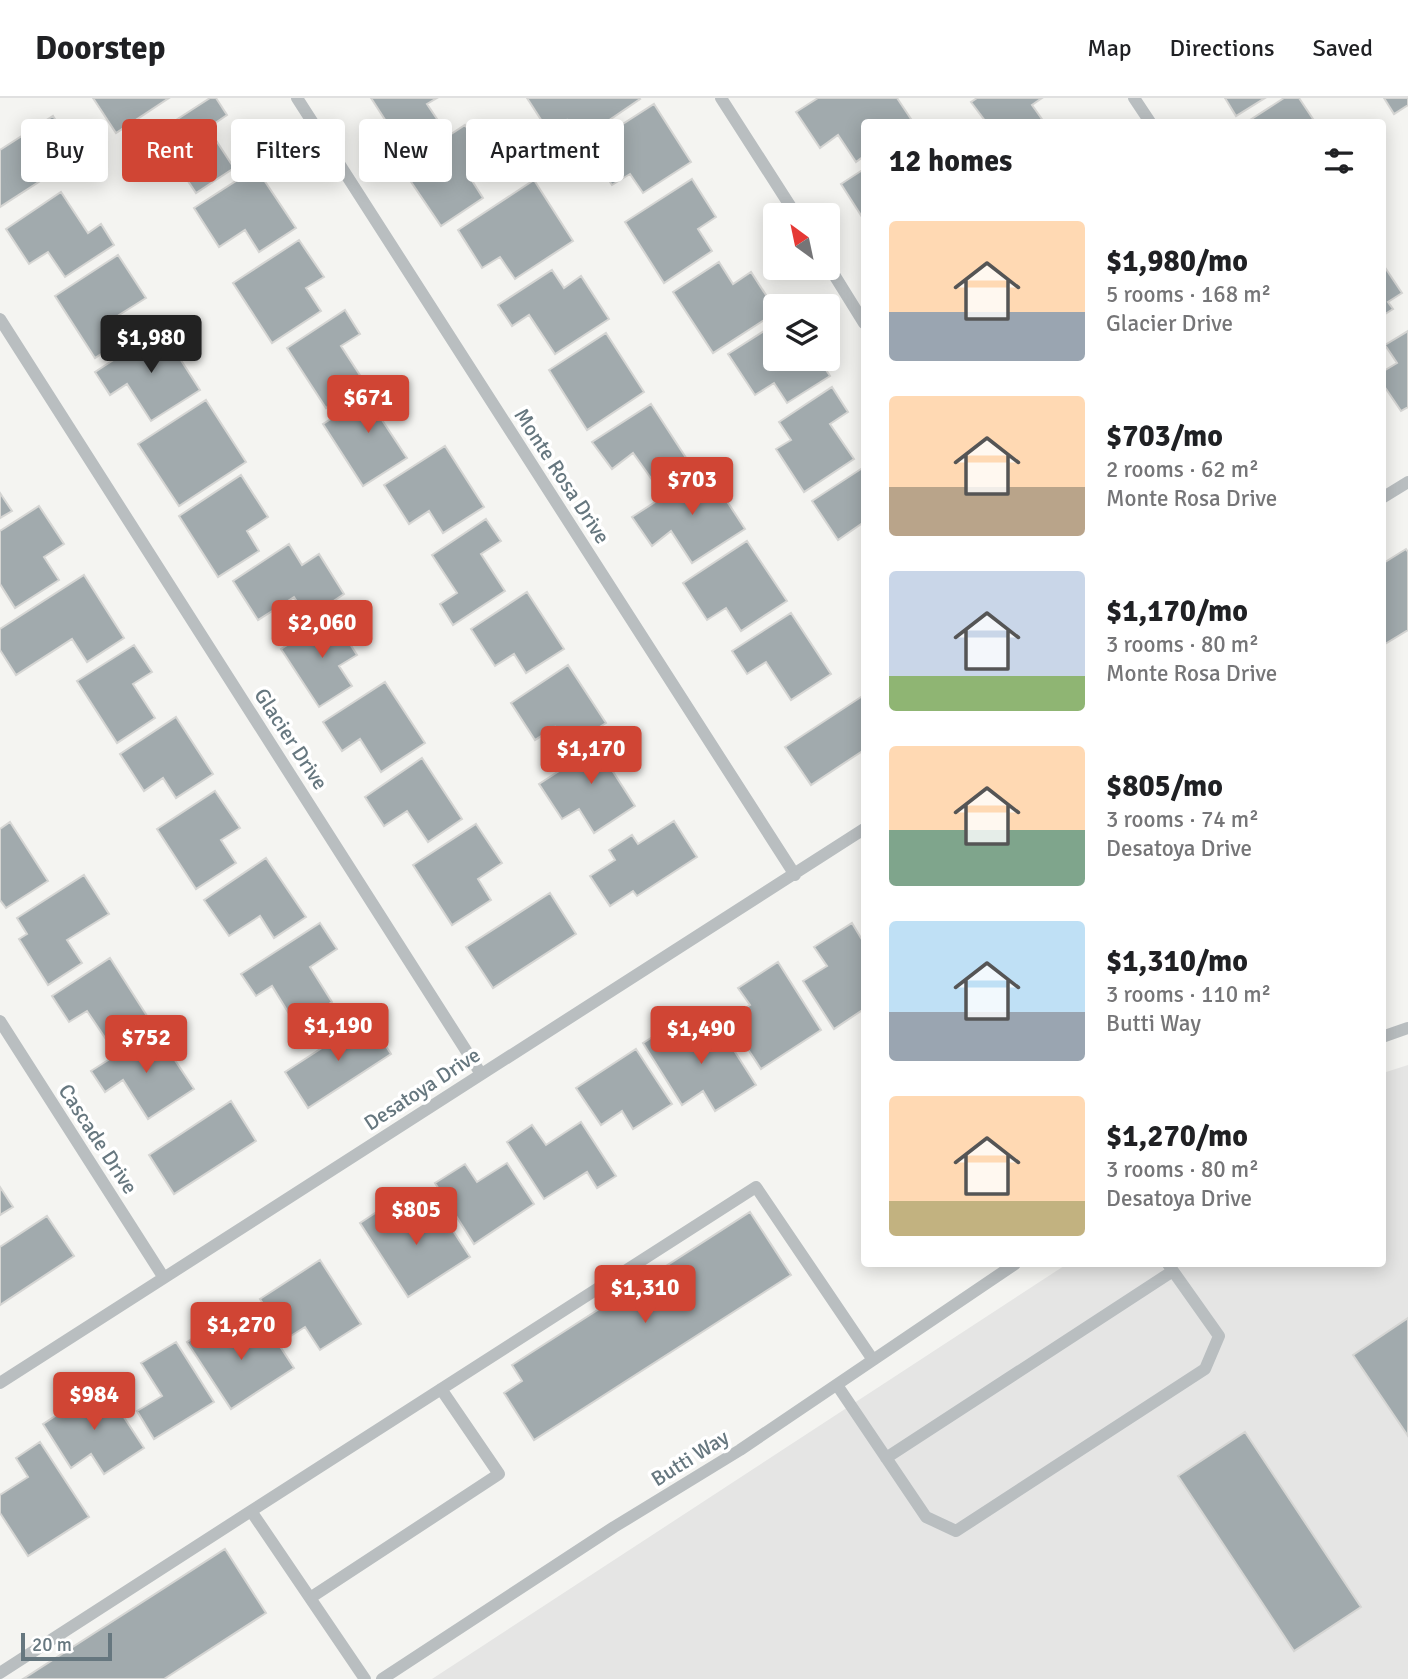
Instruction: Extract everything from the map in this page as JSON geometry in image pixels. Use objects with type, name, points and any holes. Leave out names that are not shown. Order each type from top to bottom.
[{"type":"street","name":"Monte Rosa Drive","points":[[297,98],[795,875]]},
{"type":"street","points":[[721,98],[788,203]]},
{"type":"street","points":[[1134,98],[1148,119]]},
{"type":"street","points":[[837,280],[861,318]]},
{"type":"street","name":"Glacier Drive","points":[[0,319],[481,1074]]},
{"type":"street","points":[[1386,492],[1408,482]]},
{"type":"street","name":"Desatoya Drive","points":[[0,1383],[861,831]]},
{"type":"street","name":"Cascade Drive","points":[[0,1021],[164,1278]]},
{"type":"street","points":[[1386,1036],[1408,1028]]},
{"type":"street","points":[[0,1673],[756,1187],[873,1360]]},
{"type":"street","name":"Butti Way","points":[[382,1679],[614,1527],[740,1450],[1011,1267]]},
{"type":"street","points":[[837,1385],[886,1458],[926,1517],[956,1531],[1205,1369],[1219,1336],[1170,1267],[886,1458]]},
{"type":"street","points":[[310,1598],[499,1474],[441,1389]]},
{"type":"street","points":[[251,1511],[365,1679]]},
{"type":"shaded area","points":[[1408,1065],[1408,1679],[432,1679],[1062,1267],[1386,1267],[1386,1072]]},
{"type":"building","points":[[93,98],[169,98],[137,119],[122,119],[122,129],[116,133]]},
{"type":"building","points":[[210,98],[216,98],[227,115],[217,122],[217,119],[178,119]]},
{"type":"building","points":[[371,98],[437,98],[427,104],[437,119],[385,119]]},
{"type":"building","points":[[527,98],[640,99],[611,119],[541,119]]},
{"type":"building","points":[[818,98],[897,98],[911,119],[861,119],[861,158],[856,162],[838,135],[820,148],[796,112]]},
{"type":"building","points":[[977,98],[1042,98],[1032,105],[1042,119],[984,119],[971,102]]},
{"type":"building","points":[[1225,98],[1265,98],[1236,116]]},
{"type":"building","points":[[1284,98],[1299,98],[1313,119],[1252,119]]},
{"type":"building","points":[[1384,98],[1408,98],[1408,105],[1394,114]]},
{"type":"building","points":[[654,104],[691,162],[643,193],[630,174],[624,178],[624,123]]},
{"type":"building","points":[[466,126],[466,182],[473,182],[483,198],[441,226],[411,182],[452,182],[452,134]]},
{"type":"building","points":[[21,137],[21,182],[39,182],[0,207],[0,150]]},
{"type":"building","points":[[217,142],[231,163],[231,170],[217,179]]},
{"type":"building","points":[[861,171],[861,215],[841,184]]},
{"type":"building","points":[[692,179],[716,217],[698,229],[712,251],[664,283],[625,222]]},
{"type":"building","points":[[189,182],[213,182],[196,193]]},
{"type":"building","points":[[234,182],[265,182],[296,228],[259,252],[245,230],[219,247],[194,208]]},
{"type":"building","points":[[531,182],[535,182],[573,241],[515,279],[500,257],[482,268],[458,230]]},
{"type":"building","points":[[61,192],[88,233],[101,224],[114,245],[65,277],[48,252],[29,264],[6,229]]},
{"type":"building","points":[[299,240],[324,277],[306,288],[321,311],[272,343],[233,283]]},
{"type":"building","points":[[118,255],[146,298],[119,315],[131,334],[95,358],[55,296]]},
{"type":"building","points":[[719,262],[733,284],[751,272],[765,294],[763,294],[763,321],[713,353],[673,292]]},
{"type":"building","points":[[1386,269],[1402,293],[1388,302],[1393,309],[1386,313]]},
{"type":"building","points":[[552,270],[564,288],[581,276],[609,319],[555,354],[529,315],[512,326],[498,305]]},
{"type":"building","points":[[345,310],[360,334],[341,346],[365,383],[326,408],[287,348]]},
{"type":"building","points":[[161,329],[200,390],[151,421],[127,384],[110,395],[95,372]]},
{"type":"building","points":[[1408,331],[1408,407],[1401,411],[1386,389],[1386,370],[1397,363],[1386,344]]},
{"type":"building","points":[[763,332],[763,371],[827,371],[830,376],[787,403],[774,383],[755,395],[728,354]]},
{"type":"building","points":[[606,333],[644,392],[587,430],[549,370]]},
{"type":"building","points":[[386,383],[402,407],[382,420],[407,458],[363,486],[323,424]]},
{"type":"building","points":[[832,387],[848,412],[830,424],[854,459],[804,492],[776,449],[791,440],[779,422]]},
{"type":"building","points":[[206,400],[246,462],[179,506],[138,444]]},
{"type":"building","points":[[651,404],[692,467],[658,488],[633,453],[612,469],[592,442]]},
{"type":"building","points":[[445,446],[484,507],[443,533],[429,511],[409,524],[384,485]]},
{"type":"building","points":[[706,469],[745,529],[692,563],[671,531],[652,546],[632,517]]},
{"type":"building","points":[[861,469],[861,524],[838,540],[812,501]]},
{"type":"building","points":[[241,475],[268,517],[247,531],[259,551],[218,577],[179,516]]},
{"type":"building","points":[[0,493],[12,511],[0,518]]},
{"type":"building","points":[[39,506],[64,544],[44,557],[59,580],[15,608],[0,584],[0,531]]},
{"type":"building","points":[[486,519],[501,541],[481,554],[505,591],[453,625],[440,604],[457,593],[432,555]]},
{"type":"building","points":[[747,541],[787,601],[741,631],[726,608],[707,620],[683,583]]},
{"type":"building","points":[[289,544],[302,565],[319,554],[344,594],[308,618],[294,597],[258,620],[233,581]]},
{"type":"building","points":[[1406,549],[1408,552],[1408,630],[1386,643],[1386,562]]},
{"type":"building","points":[[84,575],[124,638],[87,662],[72,639],[16,675],[0,650],[0,629]]},
{"type":"building","points":[[527,592],[564,649],[526,673],[514,654],[495,666],[471,629]]},
{"type":"building","points":[[791,613],[831,674],[791,700],[766,662],[747,674],[732,651]]},
{"type":"building","points":[[332,616],[357,655],[339,666],[352,686],[319,707],[281,649]]},
{"type":"building","points":[[134,645],[152,672],[133,684],[155,718],[117,743],[77,681]]},
{"type":"building","points":[[568,665],[606,723],[568,747],[555,727],[535,740],[511,703]]},
{"type":"building","points":[[385,682],[425,743],[381,772],[360,739],[342,751],[323,722]]},
{"type":"building","points":[[861,697],[861,752],[811,785],[785,747]]},
{"type":"building","points":[[176,717],[213,774],[176,798],[163,778],[144,791],[120,754]]},
{"type":"building","points":[[616,734],[629,754],[610,767],[635,806],[594,833],[579,809],[562,819],[539,784]]},
{"type":"building","points":[[422,758],[462,819],[428,842],[407,811],[384,826],[365,797]]},
{"type":"building","points":[[215,791],[240,828],[221,840],[236,863],[196,889],[157,829]]},
{"type":"building","points":[[674,821],[697,857],[637,896],[633,891],[610,906],[590,876],[615,860],[609,850],[632,835],[638,844]]},
{"type":"building","points":[[10,822],[48,881],[6,908],[0,900],[0,829]]},
{"type":"building","points":[[476,824],[502,863],[478,879],[491,900],[452,925],[413,865]]},
{"type":"building","points":[[266,858],[306,917],[274,938],[260,916],[229,936],[204,900]]},
{"type":"building","points":[[84,875],[109,914],[67,940],[82,963],[48,985],[19,939],[27,934],[17,918]]},
{"type":"building","points":[[550,893],[576,934],[493,988],[466,947]]},
{"type":"building","points":[[320,923],[337,949],[310,967],[332,1002],[296,1025],[272,986],[256,996],[241,974]]},
{"type":"building","points":[[852,923],[861,938],[861,1011],[834,1029],[803,981],[827,966],[814,947]]},
{"type":"building","points":[[110,958],[149,1019],[110,1045],[87,1011],[69,1022],[52,996]]},
{"type":"building","points":[[778,962],[821,1030],[761,1069],[728,1019],[750,1005],[738,988]]},
{"type":"building","points":[[368,1018],[391,1054],[308,1108],[285,1072]]},
{"type":"building","points":[[716,1022],[756,1085],[715,1111],[703,1091],[682,1105],[643,1043],[670,1026],[682,1044]]},
{"type":"building","points":[[155,1030],[194,1089],[148,1119],[123,1080],[105,1092],[91,1071]]},
{"type":"building","points":[[636,1049],[672,1104],[633,1129],[622,1111],[601,1125],[576,1088]]},
{"type":"building","points":[[231,1101],[256,1141],[174,1194],[149,1155]]},
{"type":"building","points":[[581,1122],[616,1176],[597,1188],[587,1172],[544,1199],[507,1142],[532,1125],[546,1145]]},
{"type":"building","points":[[507,1163],[534,1204],[474,1244],[435,1183],[465,1164],[477,1182]]},
{"type":"building","points":[[0,1187],[13,1207],[0,1215]]},
{"type":"building","points":[[435,1203],[470,1257],[408,1297],[360,1223],[386,1206],[399,1226]]},
{"type":"building","points":[[750,1212],[791,1275],[534,1440],[504,1393],[522,1381],[512,1365]]},
{"type":"building","points":[[47,1216],[74,1256],[0,1305],[0,1247]]},
{"type":"building","points":[[320,1260],[361,1324],[320,1350],[305,1327],[286,1339],[260,1299]]},
{"type":"building","points":[[1408,1318],[1408,1436],[1353,1355]]},
{"type":"building","points":[[263,1320],[294,1368],[231,1409],[187,1342],[212,1326],[224,1345]]},
{"type":"building","points":[[176,1342],[214,1402],[154,1439],[137,1411],[162,1396],[141,1363]]},
{"type":"building","points":[[103,1385],[144,1448],[104,1474],[91,1454],[71,1468],[43,1424]]},
{"type":"building","points":[[1245,1432],[1361,1607],[1294,1651],[1178,1476]]},
{"type":"building","points":[[40,1442],[89,1517],[28,1556],[0,1513],[0,1495],[28,1477],[16,1458]]},
{"type":"building","points":[[225,1549],[266,1613],[164,1679],[23,1679]]}]
